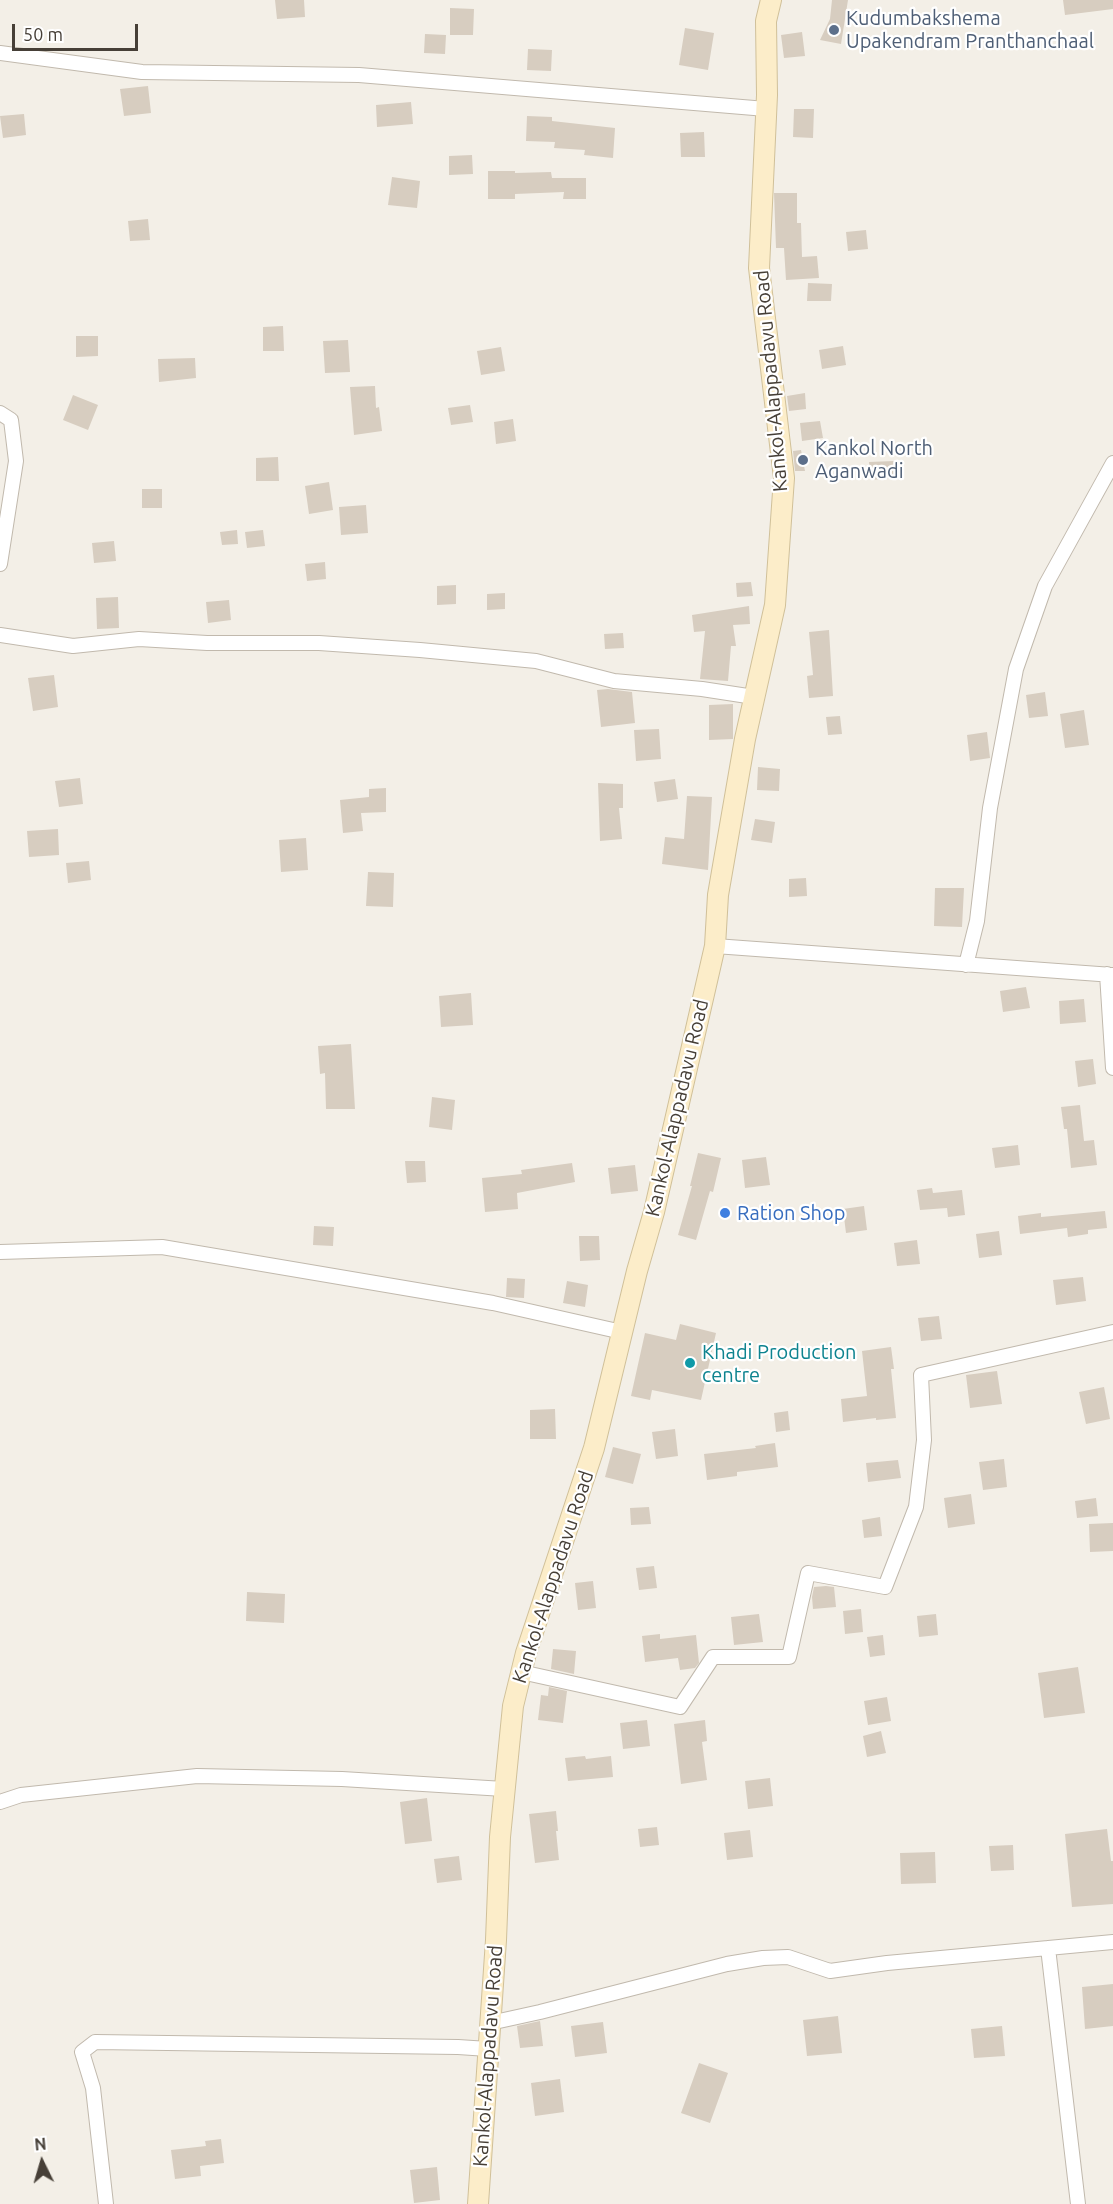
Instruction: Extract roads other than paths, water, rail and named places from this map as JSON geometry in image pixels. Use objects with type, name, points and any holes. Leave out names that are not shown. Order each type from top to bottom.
[{"type":"main road","name":"Kankol-Alappadavu Road","points":[[478,2204],[504,1789],[513,1706],[526,1653],[594,1448],[654,1212],[715,946],[718,895],[754,697],[775,605],[784,478],[759,268],[766,109],[766,21],[771,0]]},
{"type":"street","points":[[0,53],[142,72],[359,75],[766,109]]},
{"type":"street","points":[[0,413],[11,420],[16,461],[0,564]]},
{"type":"street","points":[[966,965],[977,921],[990,808],[1016,669],[1045,586],[1113,463]]},
{"type":"street","points":[[0,635],[73,646],[139,639],[207,643],[319,643],[420,650],[536,661],[614,681],[702,689],[754,697]]},
{"type":"street","points":[[715,946],[1110,975],[1113,1068]]},
{"type":"street","points":[[0,1252],[162,1247],[493,1303],[622,1332]]},
{"type":"street","points":[[521,1672],[680,1707],[713,1657],[789,1657],[808,1573],[885,1587],[916,1507],[924,1440],[921,1374],[1113,1332]]},
{"type":"street","points":[[0,1802],[21,1795],[197,1776],[342,1779],[504,1789]]},
{"type":"street","points":[[490,2023],[727,1964],[763,1958],[788,1957],[830,1971],[886,1963],[1113,1942]]},
{"type":"street","points":[[1048,1948],[1078,2204]]},
{"type":"street","points":[[106,2204],[93,2088],[82,2052],[95,2042],[488,2049]]},
{"type":"place","name":"Kudumbakshema Upakendram Pranthanchaal","points":[[834,30]]},
{"type":"place","name":"Kankol North Aganwadi","points":[[803,460]]},
{"type":"place","name":"Ration Shop","points":[[725,1213]]},
{"type":"place","name":"Khadi Production centre","points":[[690,1363]]}]
